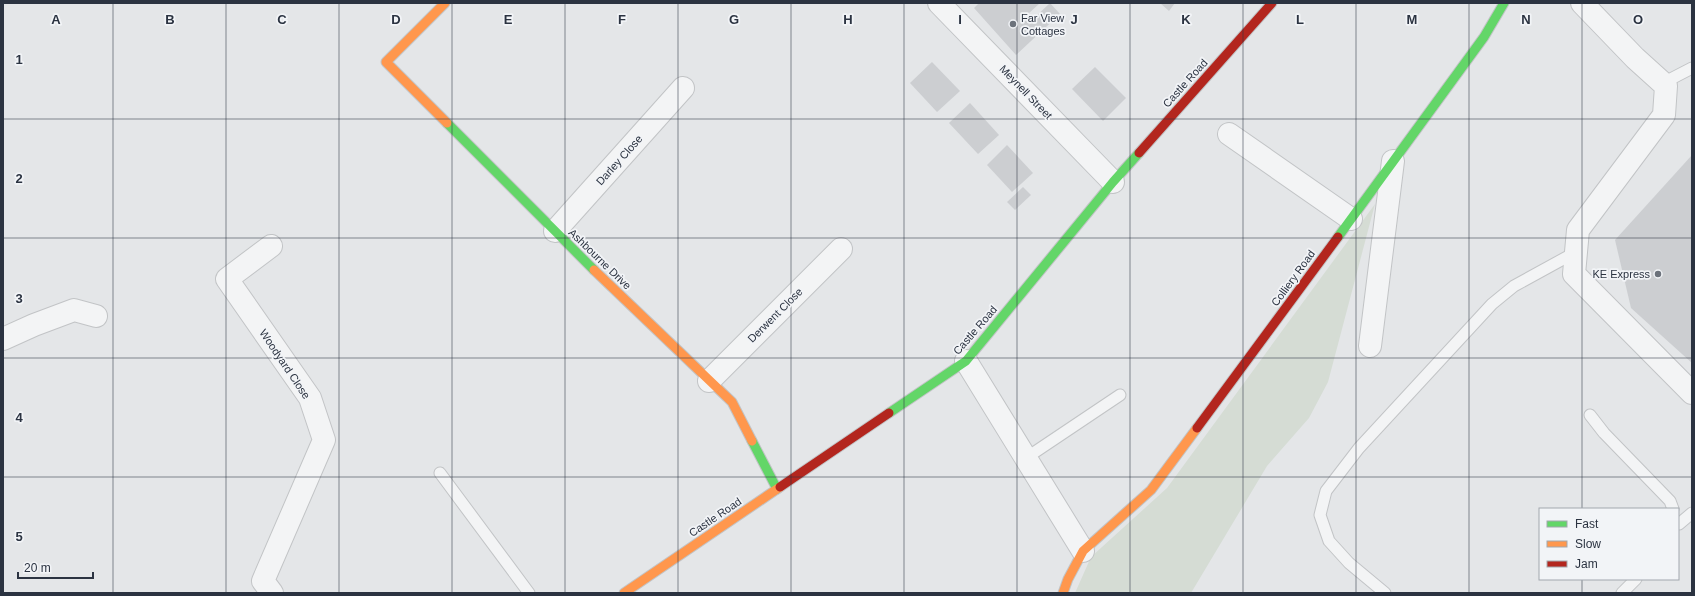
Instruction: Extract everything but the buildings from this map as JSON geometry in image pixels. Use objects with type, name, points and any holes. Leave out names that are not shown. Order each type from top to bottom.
[{"type":"street","name":"Ashbourne Drive","points":[[445,3],[386,62],[555,232],[732,402],[777,489]]},
{"type":"street","name":"Castle Road","points":[[624,593],[966,361],[1113,182],[1272,3]]},
{"type":"street","name":"Colliery Road","points":[[1063,593],[1068,579],[1083,551],[1151,490],[1484,37],[1504,3]]},
{"type":"street","points":[[1582,3],[1635,58],[1666,86],[1664,115],[1578,230],[1574,274],[1692,393]]},
{"type":"street","name":"Meynell Street","points":[[942,4],[1113,182]]},
{"type":"street","name":"Darley Close","points":[[555,232],[683,88]]},
{"type":"street","points":[[1229,134],[1351,219]]},
{"type":"street","points":[[1370,346],[1393,161]]},
{"type":"street","name":"Woodyard Close","points":[[271,246],[227,279],[310,398],[324,440],[263,581],[272,593]]},
{"type":"street","name":"Derwent Close","points":[[709,381],[841,249]]},
{"type":"street","points":[[3,339],[34,325],[74,310],[96,316]]},
{"type":"street","points":[[966,361],[1083,551]]},
{"type":"lane","points":[[1663,83],[1692,68]]},
{"type":"lane","points":[[1385,593],[1348,563],[1329,541],[1320,515],[1326,491],[1359,448],[1492,304],[1514,286],[1576,252]]},
{"type":"lane","points":[[1026,458],[1120,395]]},
{"type":"lane","points":[[1590,415],[1604,433],[1670,501],[1673,508]]},
{"type":"lane","points":[[440,473],[529,593]]},
{"type":"lane","points":[[1679,523],[1692,513]]},
{"type":"lane","points":[[1622,593],[1635,580]]},
{"type":"shaded area","points":[[1375,204],[1328,382],[1309,418],[1267,466],[1191,593],[1075,593],[1091,557],[1167,488]]},
{"type":"traffic: fast","points":[[1338,237],[1484,37],[1504,3]]},
{"type":"traffic: fast","points":[[447,123],[594,270]]},
{"type":"traffic: fast","points":[[889,413],[966,361],[1113,182],[1139,153]]},
{"type":"traffic: fast","points":[[752,441],[777,489]]},
{"type":"traffic: slow","points":[[445,3],[386,62],[447,123]]},
{"type":"traffic: slow","points":[[594,270],[732,402],[752,441]]},
{"type":"traffic: slow","points":[[1063,593],[1068,579],[1083,551],[1151,490],[1197,428]]},
{"type":"traffic: slow","points":[[624,593],[780,487]]},
{"type":"traffic: jam","points":[[1139,153],[1272,3]]},
{"type":"traffic: jam","points":[[1197,428],[1338,237]]},
{"type":"traffic: jam","points":[[780,487],[889,413]]},
{"type":"place","name":"Far View Cottages","points":[[1013,24]]},
{"type":"place","name":"KE Express","points":[[1658,274]]}]
